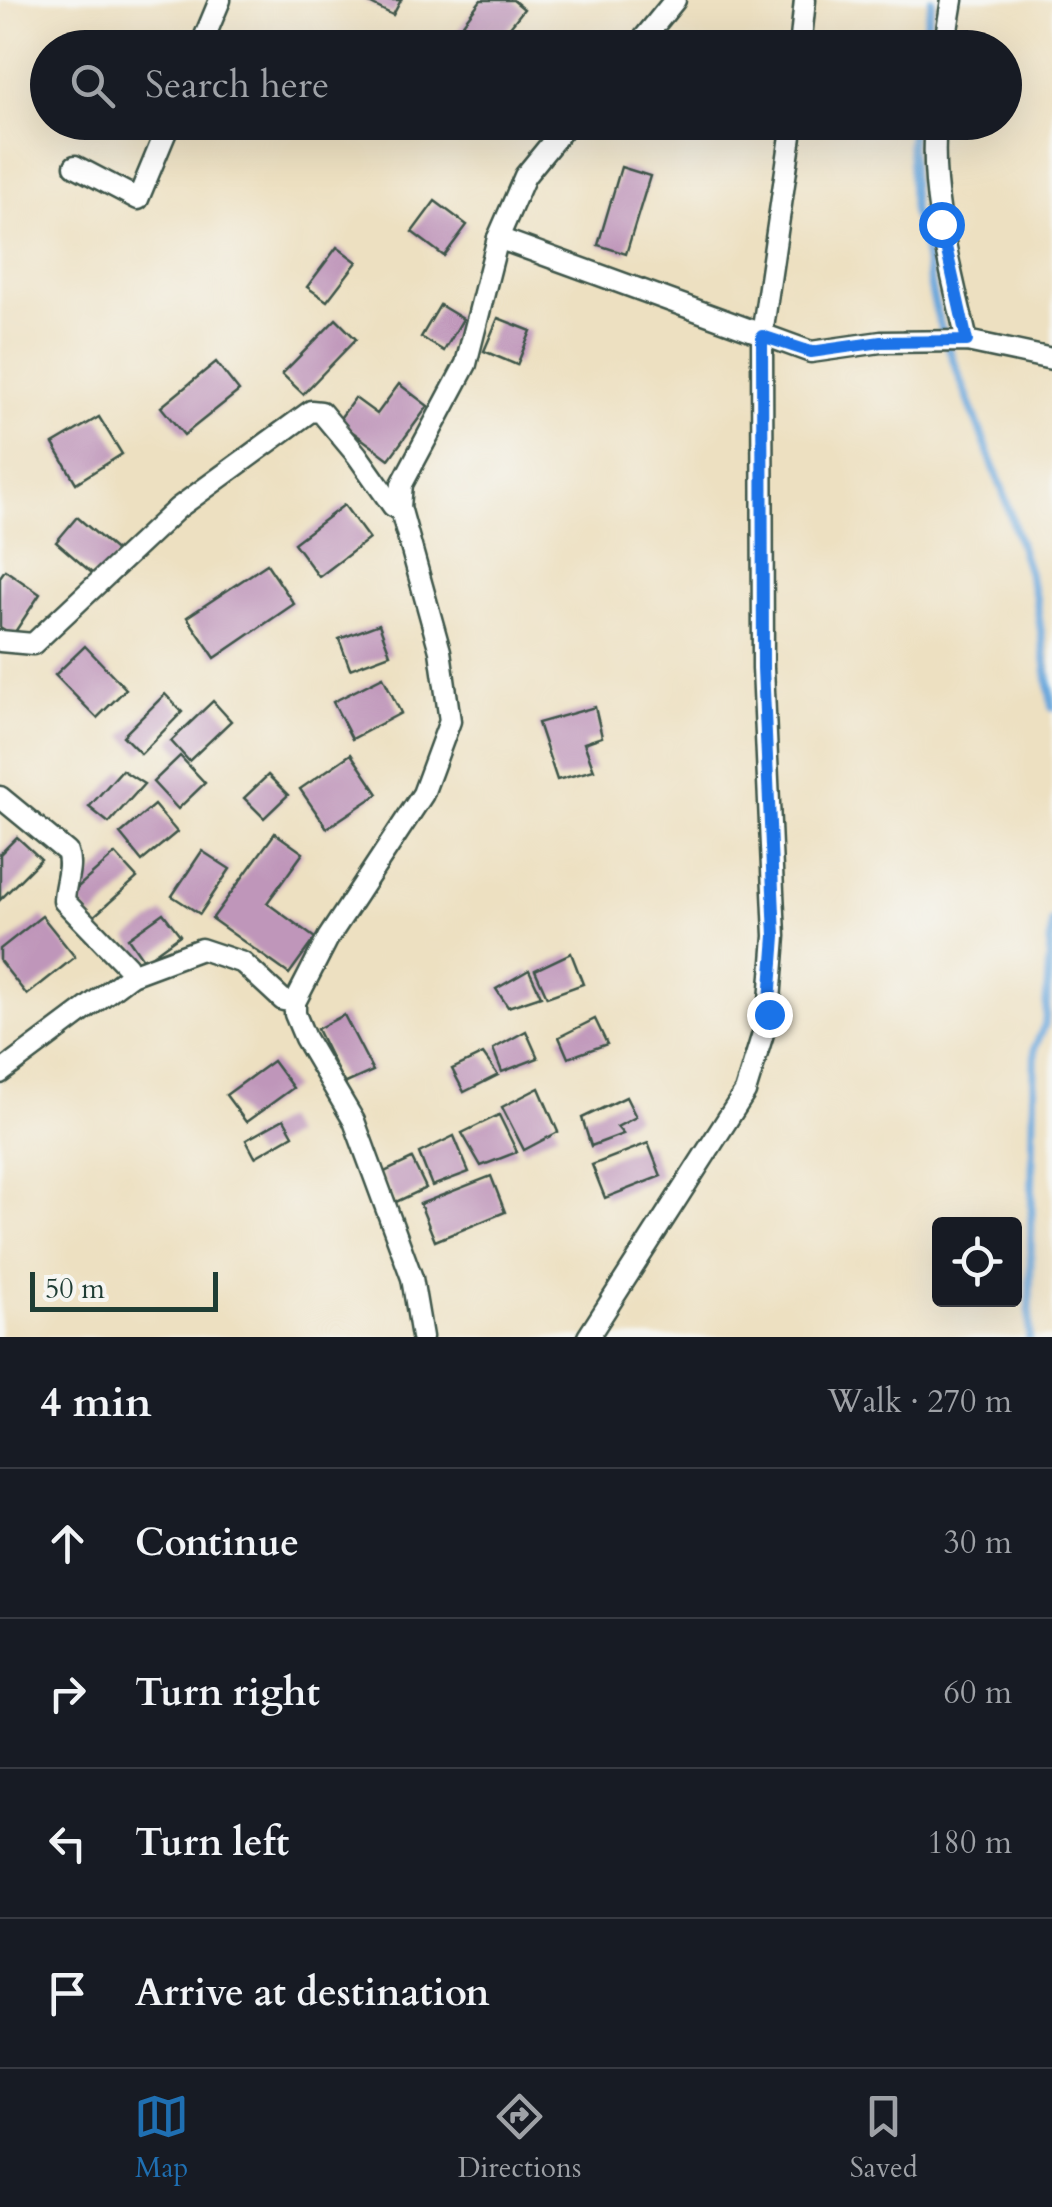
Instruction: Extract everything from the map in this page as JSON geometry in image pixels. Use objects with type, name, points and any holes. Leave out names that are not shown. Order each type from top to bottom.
[{"type":"street","points":[[208,30],[220,0]]},
{"type":"street","points":[[651,30],[675,0]]},
{"type":"street","points":[[802,30],[805,0]]},
{"type":"street","points":[[947,30],[952,0]]},
{"type":"street","points":[[75,166],[138,200],[163,140]]},
{"type":"street","points":[[422,1337],[412,1278],[354,1121],[304,1038],[295,1002],[328,938],[422,794],[450,721],[440,651],[400,507],[402,484],[466,364],[498,238],[525,176],[554,140]]},
{"type":"street","points":[[588,1337],[745,1092],[769,1014],[775,936],[763,668],[762,336],[790,140]]},
{"type":"street","points":[[935,140],[941,224],[967,341]]},
{"type":"street","points":[[498,238],[811,352],[881,342],[967,341],[1052,360]]},
{"type":"street","points":[[0,641],[34,644],[178,508],[311,411],[321,412],[357,454],[393,506],[400,507]]},
{"type":"street","points":[[0,797],[66,852],[71,861],[64,901],[128,966],[131,974]]},
{"type":"street","points":[[0,1074],[131,974],[200,949],[243,963],[283,1000],[295,1002]]},
{"type":"building","points":[[363,0],[401,0],[393,15]]},
{"type":"building","points":[[481,0],[513,0],[524,9],[507,30],[458,30]]},
{"type":"building","points":[[621,167],[650,176],[626,254],[598,245]]},
{"type":"building","points":[[435,201],[467,225],[444,256],[412,232]]},
{"type":"building","points":[[337,247],[357,262],[327,301],[307,287]]},
{"type":"building","points":[[440,305],[463,319],[444,351],[421,337]]},
{"type":"building","points":[[498,318],[531,331],[517,365],[484,351]]},
{"type":"building","points":[[336,319],[356,339],[303,394],[282,374]]},
{"type":"building","points":[[216,362],[239,391],[184,435],[161,407]]},
{"type":"building","points":[[399,384],[428,406],[389,459],[338,421],[355,398],[377,414]]},
{"type":"building","points":[[99,417],[122,454],[76,483],[53,444]]},
{"type":"building","points":[[344,505],[369,539],[319,577],[294,543]]},
{"type":"building","points":[[77,517],[120,554],[99,579],[56,542]]},
{"type":"building","points":[[267,564],[294,604],[215,658],[187,617]]},
{"type":"building","points":[[5,570],[40,594],[13,635],[0,627],[0,577]]},
{"type":"building","points":[[379,624],[390,654],[350,669],[339,639]]},
{"type":"building","points":[[85,646],[126,689],[97,718],[55,675]]},
{"type":"building","points":[[383,677],[401,713],[352,739],[333,702]]},
{"type":"building","points":[[165,694],[182,712],[141,754],[123,736]]},
{"type":"building","points":[[213,701],[231,721],[189,761],[171,741]]},
{"type":"building","points":[[595,707],[602,737],[584,743],[594,770],[557,780],[538,723]]},
{"type":"building","points":[[351,754],[378,794],[327,828],[300,789]]},
{"type":"building","points":[[180,756],[205,783],[178,809],[153,782]]},
{"type":"building","points":[[122,770],[144,784],[109,823],[89,807]]},
{"type":"building","points":[[268,775],[288,795],[264,818],[244,798]]},
{"type":"building","points":[[154,805],[177,832],[142,861],[120,834]]},
{"type":"building","points":[[275,833],[303,853],[267,903],[315,938],[289,974],[212,919]]},
{"type":"building","points":[[17,837],[41,859],[0,900],[0,854]]},
{"type":"building","points":[[202,851],[230,869],[200,914],[172,896]]},
{"type":"building","points":[[115,854],[137,878],[92,918],[70,894]]},
{"type":"building","points":[[163,913],[180,935],[144,961],[128,938]]},
{"type":"building","points":[[42,916],[75,957],[27,995],[0,961],[0,949]]},
{"type":"building","points":[[571,953],[583,984],[547,997],[535,970]]},
{"type":"building","points":[[529,970],[541,996],[508,1007],[496,989]]},
{"type":"building","points":[[344,1015],[373,1071],[344,1084],[317,1029]]},
{"type":"building","points":[[595,1019],[607,1044],[568,1058],[559,1037]]},
{"type":"building","points":[[526,1031],[538,1058],[502,1072],[493,1049]]},
{"type":"building","points":[[483,1054],[498,1075],[464,1092],[452,1069]]},
{"type":"building","points":[[273,1061],[293,1088],[246,1122],[226,1095]]},
{"type":"building","points":[[539,1088],[558,1132],[524,1150],[502,1107]]},
{"type":"building","points":[[626,1097],[636,1117],[617,1127],[623,1134],[591,1146],[582,1118]]},
{"type":"building","points":[[499,1115],[517,1152],[481,1166],[462,1133]]},
{"type":"building","points":[[284,1119],[293,1135],[255,1157],[246,1140]]},
{"type":"building","points":[[454,1136],[469,1172],[432,1186],[419,1153]]},
{"type":"building","points":[[648,1143],[661,1176],[605,1198],[592,1165]]},
{"type":"building","points":[[412,1159],[426,1188],[396,1202],[382,1173]]},
{"type":"building","points":[[491,1176],[505,1212],[435,1241],[420,1204]]},
{"type":"waterway","points":[[925,30],[932,0]]},
{"type":"waterway","points":[[911,140],[913,212],[922,235],[932,294],[1003,491],[1036,597],[1052,707]]},
{"type":"waterway","points":[[1029,1337],[1035,1047],[1045,1024],[1052,921]]},
{"type":"route","points":[[769,1014],[775,936],[763,668],[762,336],[811,352],[881,342],[967,341],[941,224]]}]
